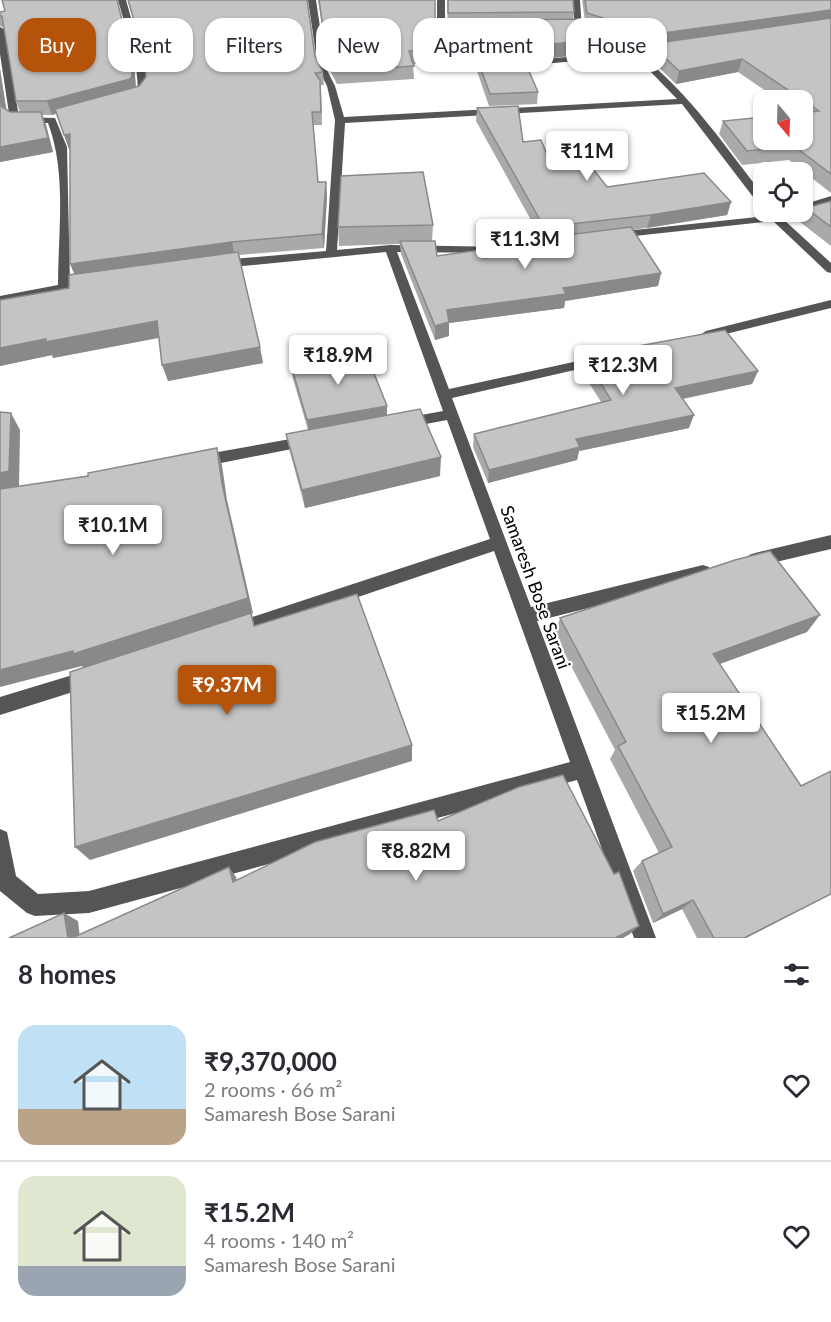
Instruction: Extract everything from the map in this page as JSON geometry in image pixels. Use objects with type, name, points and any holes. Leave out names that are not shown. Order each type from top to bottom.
[{"type":"street","points":[[312,0],[322,68],[331,86],[340,120],[331,255]]},
{"type":"street","points":[[441,0],[441,18]]},
{"type":"street","points":[[576,0],[578,18]]},
{"type":"street","points":[[128,99],[138,96],[143,90],[140,64],[122,2],[134,3]]},
{"type":"street","points":[[0,29],[15,120],[52,120],[63,117]]},
{"type":"street","points":[[654,72],[684,101],[753,190]]},
{"type":"street","points":[[340,120],[684,101]]},
{"type":"street","points":[[52,120],[62,147],[64,175],[63,286]]},
{"type":"street","points":[[813,205],[831,199]]},
{"type":"street","points":[[609,236],[753,217]]},
{"type":"street","points":[[780,222],[831,269]]},
{"type":"street","points":[[212,265],[390,248],[506,250],[586,239]]},
{"type":"street","name":"Samaresh Bose Sarani","points":[[390,248],[645,938]]},
{"type":"street","points":[[0,300],[98,281]]},
{"type":"street","points":[[696,337],[831,304]]},
{"type":"street","points":[[445,395],[616,356]]},
{"type":"street","points":[[393,425],[452,414]]},
{"type":"street","points":[[182,465],[323,438]]},
{"type":"street","points":[[741,563],[831,542]]},
{"type":"street","points":[[221,635],[499,543]]},
{"type":"street","points":[[526,616],[718,568]]},
{"type":"street","points":[[0,705],[110,672]]},
{"type":"street","points":[[0,839],[6,882],[35,905],[89,902],[582,769]]},
{"type":"building","points":[[2,0],[117,0],[122,18],[108,18],[108,72],[132,72],[132,76],[130,79],[47,101],[16,101],[2,16],[0,16],[0,12],[5,11]]},
{"type":"building","points":[[128,0],[307,0],[316,72],[323,72],[315,73],[320,80],[321,112],[312,112],[318,182],[326,182],[322,234],[232,242],[70,264],[70,134],[64,135],[55,109],[139,86],[146,77],[145,72],[193,72],[193,18],[133,18]]},
{"type":"building","points":[[319,0],[435,0],[435,18],[413,18],[413,51],[409,51],[413,66],[401,67],[401,18],[322,18]]},
{"type":"building","points":[[448,0],[573,0],[574,12],[448,13]]},
{"type":"building","points":[[585,0],[831,0],[831,10],[667,32],[667,18],[603,18],[587,13]]},
{"type":"building","points":[[831,18],[831,174],[799,150],[813,150],[813,112],[819,111],[813,107],[813,90],[788,90],[742,59],[679,71],[667,59],[667,42]]},
{"type":"building","points":[[554,19],[566,19],[566,43],[554,44]]},
{"type":"building","points":[[482,72],[529,72],[538,92],[490,94]]},
{"type":"building","points":[[0,91],[2,107],[10,112],[41,112],[48,138],[0,147]]},
{"type":"building","points":[[518,106],[523,142],[541,140],[548,157],[589,152],[590,165],[607,187],[704,173],[731,202],[651,215],[544,227],[477,108]]},
{"type":"building","points":[[753,118],[753,150],[756,150],[747,151],[723,121]]},
{"type":"building","points":[[423,172],[433,225],[338,227],[341,176]]},
{"type":"building","points":[[831,201],[831,227],[813,213],[813,206]]},
{"type":"building","points":[[631,227],[661,273],[563,288],[566,294],[447,310],[449,322],[435,326],[400,241],[435,241],[437,256],[480,250],[484,258],[556,248],[550,237]]},
{"type":"building","points":[[238,252],[260,347],[162,365],[157,321],[46,342],[46,339],[0,348],[0,300],[69,288],[69,275]]},
{"type":"building","points":[[725,330],[758,371],[675,388],[694,415],[576,439],[580,447],[489,470],[474,434],[611,400],[584,356]]},
{"type":"building","points":[[365,351],[387,406],[307,420],[291,365]]},
{"type":"building","points":[[420,409],[441,457],[302,490],[286,434]]},
{"type":"building","points":[[0,412],[11,413],[9,471],[0,473]]},
{"type":"building","points":[[217,448],[222,484],[248,598],[73,654],[73,651],[0,670],[0,489],[88,476],[88,473]]},
{"type":"building","points":[[770,551],[820,615],[713,654],[801,786],[831,771],[831,894],[744,938],[714,938],[693,900],[663,914],[642,861],[672,847],[618,746],[626,742],[560,618],[735,560]]},
{"type":"building","points":[[357,594],[412,745],[75,847],[70,672],[251,613],[254,626]]},
{"type":"building","points":[[563,775],[614,874],[619,872],[639,926],[615,938],[72,938],[229,867],[233,882],[315,842],[434,810],[438,821],[519,787]]},
{"type":"building","points":[[64,913],[68,938],[9,938]]}]
